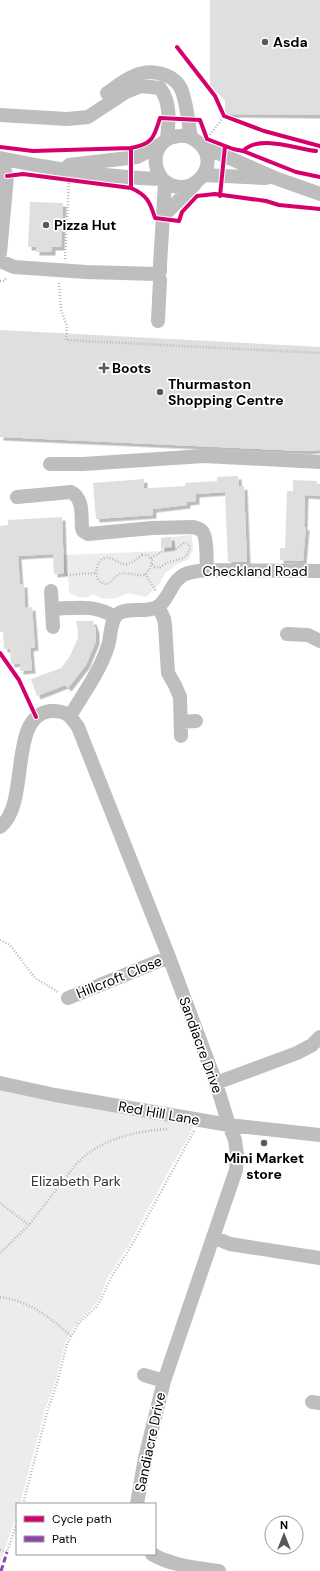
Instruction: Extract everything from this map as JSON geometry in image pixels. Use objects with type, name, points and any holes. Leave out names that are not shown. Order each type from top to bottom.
[{"type":"street","points":[[67,119],[134,76],[147,72],[161,74],[175,80],[181,90],[191,137]]},
{"type":"street","points":[[0,115],[67,119],[88,116],[126,92],[141,86],[160,88],[167,102],[170,119],[164,142],[155,158],[155,166],[163,181],[164,216],[162,225],[160,271],[157,274]]},
{"type":"street","points":[[49,168],[137,157],[164,142],[182,135],[205,142],[275,178],[320,194]]},
{"type":"street","points":[[164,216],[199,179],[206,168],[207,160],[205,142]]},
{"type":"street","points":[[0,158],[49,168],[163,181],[178,188],[187,187],[199,179],[275,178]]},
{"type":"street","points":[[0,161],[7,176],[0,253]]},
{"type":"street","points":[[0,261],[14,267],[157,274]]},
{"type":"street","points":[[157,274],[160,280],[158,321]]},
{"type":"street","points":[[50,464],[83,464],[204,456],[320,462]]},
{"type":"street","points":[[17,497],[71,492],[76,494],[80,501],[83,532],[88,534],[152,528],[193,527],[199,529],[203,532],[205,540],[206,570]]},
{"type":"street","name":"Checkland Road","points":[[161,604],[177,578],[182,574],[192,571],[320,571]]},
{"type":"street","points":[[51,591],[53,627]]},
{"type":"street","points":[[0,827],[7,820],[13,809],[26,737],[30,724],[36,717],[48,712],[61,711],[70,716],[99,670],[108,646],[115,617],[119,613],[129,610],[149,609],[161,604],[165,625],[168,673],[180,697],[181,736]]},
{"type":"street","points":[[52,609],[87,607],[97,608],[106,611],[115,617]]},
{"type":"street","points":[[287,634],[308,635],[320,641]]},
{"type":"street","name":"Sandiacre Drive","points":[[70,716],[78,727],[169,957],[216,1082],[235,1140],[237,1155],[236,1170],[164,1381],[145,1458],[137,1503]]},
{"type":"street","points":[[181,722],[196,722]]},
{"type":"street","name":"Hillcroft Close","points":[[68,998],[169,957]]},
{"type":"street","points":[[216,1082],[296,1054],[312,1045],[320,1037]]},
{"type":"street","name":"Red Hill Lane","points":[[0,1083],[229,1125],[320,1135]]},
{"type":"street","points":[[213,1237],[230,1244],[320,1258]]},
{"type":"street","name":"Sandiacre Drive","points":[[144,1375],[164,1381]]},
{"type":"street","points":[[153,1555],[159,1559],[218,1571]]},
{"type":"path","points":[[205,142],[224,116]]},
{"type":"path","points":[[69,180],[64,278],[59,280],[60,310],[67,326],[66,340],[320,353]]},
{"type":"path","points":[[151,558],[161,552],[175,550],[185,542],[190,546],[188,553],[183,558],[165,563],[159,568],[152,564]]},
{"type":"path","points":[[142,555],[148,555],[151,558],[152,564],[149,572],[146,574],[119,574],[109,584],[106,584],[101,582],[96,573],[98,564],[106,558],[125,564],[142,555]]},
{"type":"path","points":[[64,575],[96,573]]},
{"type":"path","points":[[146,574],[161,604]]},
{"type":"path","points":[[0,940],[10,945],[35,978],[68,998]]},
{"type":"path","points":[[23,1503],[67,1344],[80,1323],[101,1300],[110,1279],[133,1244],[175,1164],[190,1139],[198,1119]]},
{"type":"path","points":[[0,1253],[29,1225],[77,1163],[93,1149],[113,1140],[139,1132],[173,1129]]},
{"type":"path","points":[[0,1203],[29,1225]]},
{"type":"path","points":[[0,1297],[20,1302],[42,1312],[71,1336]]},
{"type":"path","points":[[0,1550],[7,1552],[16,1525]]},
{"type":"green space","points":[[192,535],[193,548],[189,559],[177,564],[165,573],[160,583],[146,597],[128,593],[116,598],[102,599],[93,594],[81,598],[69,592],[68,576],[64,576],[63,555],[161,551],[161,548],[172,547],[171,537]]},
{"type":"green space","name":"Elizabeth Park","points":[[0,1088],[194,1125],[130,1243],[107,1279],[99,1300],[78,1323],[65,1344],[55,1383],[45,1410],[20,1503],[16,1503],[16,1518],[0,1562]]},
{"type":"building","name":"Asda","points":[[210,0],[320,0],[320,115],[225,114],[225,100],[210,85]]},
{"type":"building","name":"Pizza Hut","points":[[30,202],[63,203],[61,247],[52,247],[52,252],[36,252],[36,247],[28,247]]},
{"type":"building","name":"Thurmaston Shopping Centre","points":[[0,330],[320,347],[320,450],[305,451],[0,437]]},
{"type":"building","points":[[238,476],[239,487],[244,486],[247,562],[228,562],[225,492],[196,494],[196,501],[187,502],[187,505],[153,509],[153,515],[96,519],[93,483],[144,479],[144,488],[151,488],[185,486],[185,483],[217,481],[217,477]]},
{"type":"building","points":[[293,480],[317,481],[317,485],[320,485],[320,496],[305,495],[304,527],[306,527],[303,561],[280,560],[280,548],[285,548],[287,491],[293,491]]},
{"type":"building","points":[[62,517],[64,573],[54,574],[53,554],[18,556],[20,584],[24,584],[25,608],[32,607],[35,647],[30,648],[32,670],[20,671],[20,663],[11,664],[10,649],[4,649],[3,632],[0,632],[0,526],[8,525],[8,520]]},
{"type":"building","points":[[171,537],[172,547],[161,548],[161,538]]},
{"type":"building","points":[[76,621],[93,621],[96,630],[96,641],[86,665],[68,688],[65,685],[37,696],[31,679],[61,668],[70,656],[78,638]]},
{"type":"marked path","points":[[1,1571],[7,1552]]},
{"type":"cycle path","points":[[177,47],[215,96],[224,116],[264,131],[320,146]]},
{"type":"cycle path","points":[[131,148],[144,144],[152,139],[160,118],[200,120],[207,139],[233,149],[243,151],[296,172],[320,177]]},
{"type":"cycle path","points":[[243,151],[250,146],[268,143],[316,151]]},
{"type":"cycle path","points":[[220,196],[225,146]]},
{"type":"cycle path","points":[[0,147],[33,151],[131,148],[131,188]]},
{"type":"cycle path","points":[[7,176],[23,174],[131,188],[144,196],[155,218],[179,221],[182,212],[197,196],[215,194],[266,201],[279,205],[320,209]]},
{"type":"cycle path","points":[[0,653],[19,680],[36,717]]},
{"type":"place","name":"Asda","points":[[265,42]]},
{"type":"place","name":"Pizza Hut","points":[[46,225]]},
{"type":"place","name":"Boots","points":[[104,368]]},
{"type":"place","name":"Thurmaston Shopping Centre","points":[[160,392]]},
{"type":"place","name":"Mini Market store","points":[[264,1143]]}]
